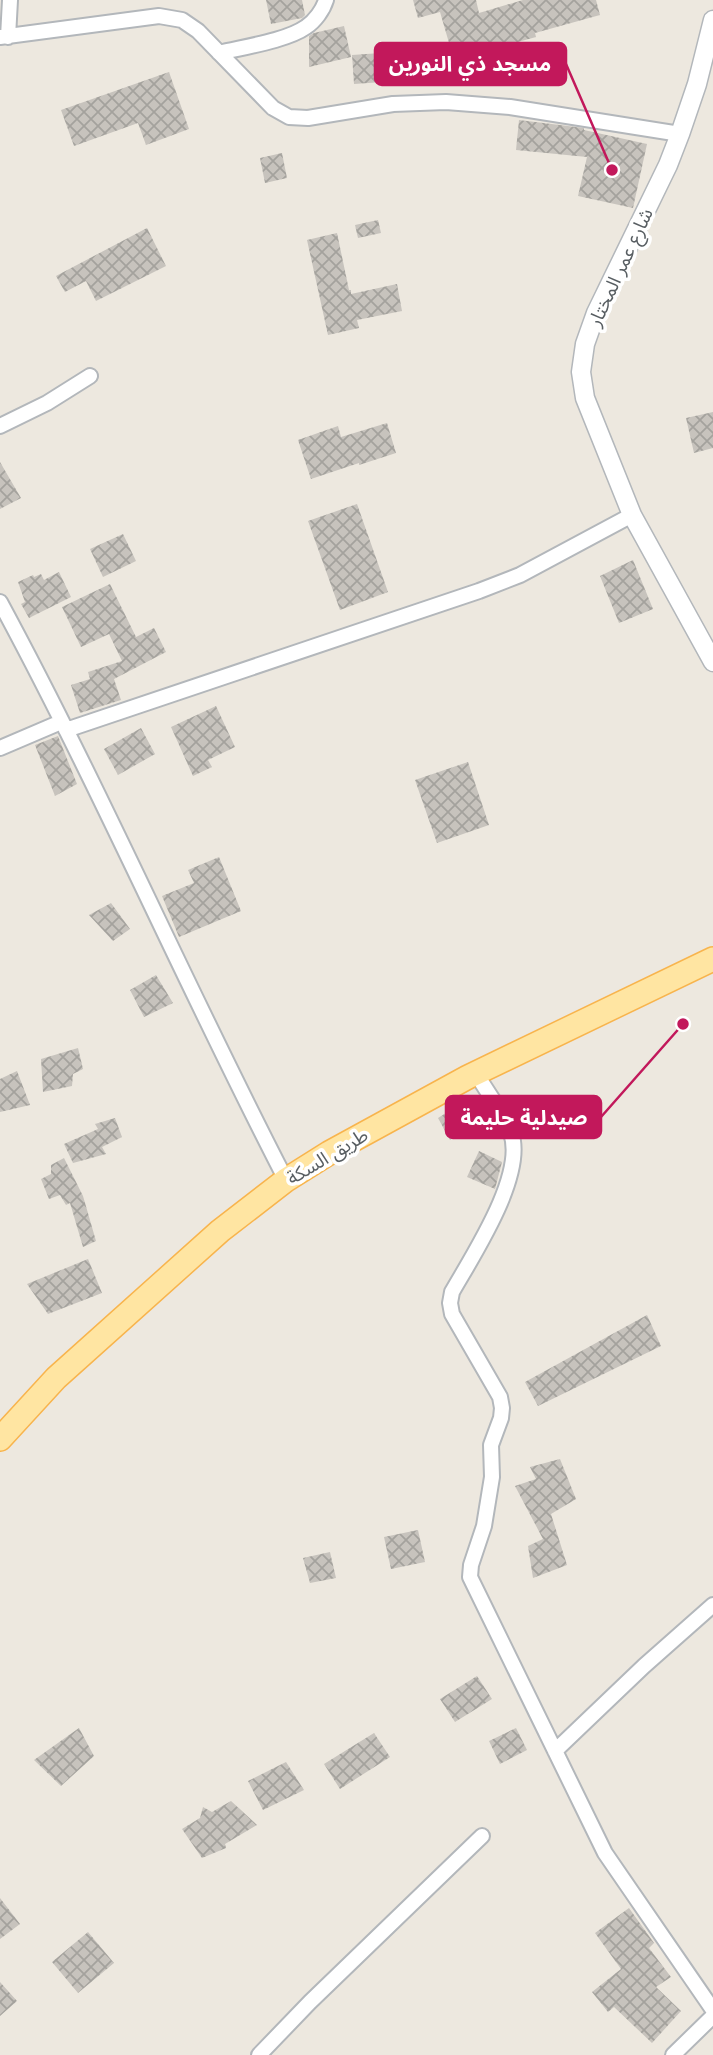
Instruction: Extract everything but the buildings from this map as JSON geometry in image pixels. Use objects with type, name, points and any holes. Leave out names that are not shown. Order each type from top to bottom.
[{"type":"main road","name":"طريق السكة","points":[[0,1439],[57,1378],[128,1313],[220,1231],[286,1180],[329,1153],[476,1073],[713,959]]},
{"type":"street","points":[[10,0],[4,37],[159,16],[182,20],[219,52],[273,108],[289,117],[308,118],[393,104],[446,102],[510,107],[680,134]]},
{"type":"street","points":[[219,52],[288,36],[308,27],[323,9],[326,0]]},
{"type":"street","name":"شارع عمر المختار","points":[[713,20],[697,84],[680,134],[668,165],[596,313],[585,344],[581,372],[585,398],[632,515],[713,662]]},
{"type":"street","points":[[0,426],[47,403],[90,376]]},
{"type":"street","points":[[0,748],[479,591],[520,575],[632,515]]},
{"type":"street","points":[[0,602],[33,663],[286,1180]]},
{"type":"street","points":[[476,1073],[511,1132],[515,1157],[495,1215],[452,1292],[450,1303],[452,1314],[500,1397],[502,1408],[491,1445],[492,1477],[484,1526],[471,1565],[470,1577],[605,1853],[713,2010]]},
{"type":"street","points":[[555,1751],[713,1605]]},
{"type":"street","points":[[259,2055],[482,1836]]},
{"type":"street","points":[[673,2055],[713,2016]]},
{"type":"place","name":"مسجد ذي النورين","points":[[612,170]]},
{"type":"place","name":"صيدلية حليمة","points":[[683,1024]]}]
